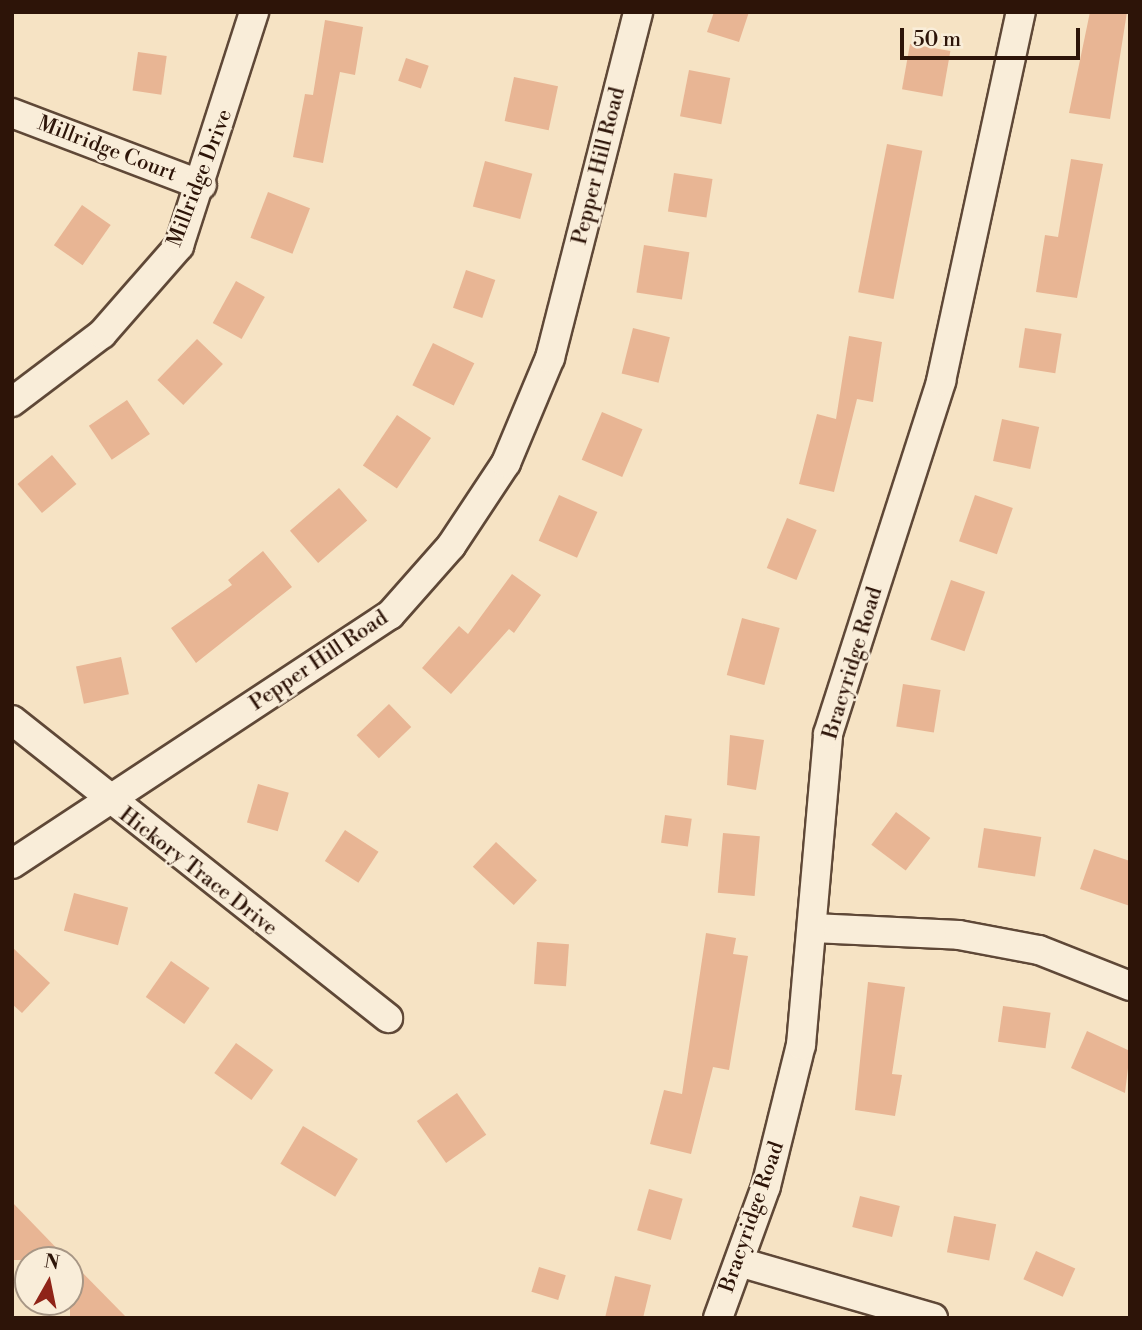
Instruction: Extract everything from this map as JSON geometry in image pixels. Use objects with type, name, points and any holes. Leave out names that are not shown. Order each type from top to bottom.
[{"type":"street","name":"Millridge Drive","points":[[12,402],[102,334],[179,246],[202,184],[254,12]]},
{"type":"street","name":"Pepper Hill Road","points":[[12,864],[105,799],[390,615],[451,546],[506,463],[550,358],[638,12]]},
{"type":"street","name":"Bracyridge Road","points":[[718,1318],[739,1262],[792,1085],[813,928],[828,734],[941,381],[1021,12]]},
{"type":"street","name":"Millridge Court","points":[[12,113],[202,184]]},
{"type":"street","name":"Hickory Trace Drive","points":[[12,720],[105,799],[388,1018]]},
{"type":"street","points":[[813,928],[959,934],[1039,950],[1130,986]]},
{"type":"street","points":[[739,1262],[933,1318]]},
{"type":"building","points":[[714,12],[749,12],[739,42],[707,32]]},
{"type":"building","points":[[1090,12],[1127,12],[1110,119],[1069,113]]},
{"type":"building","points":[[325,20],[363,27],[355,75],[340,72],[323,163],[293,157],[305,94],[313,95]]},
{"type":"building","points":[[910,44],[950,51],[942,96],[902,89]]},
{"type":"building","points":[[138,52],[167,56],[161,95],[133,91]]},
{"type":"building","points":[[406,58],[429,66],[421,89],[398,81]]},
{"type":"building","points":[[689,70],[730,78],[721,124],[680,116]]},
{"type":"building","points":[[514,77],[558,86],[549,130],[505,121]]},
{"type":"building","points":[[887,144],[922,151],[894,299],[858,292]]},
{"type":"building","points":[[1071,159],[1103,164],[1077,298],[1036,292],[1045,235],[1058,237]]},
{"type":"building","points":[[485,161],[532,174],[520,219],[473,206]]},
{"type":"building","points":[[674,173],[713,179],[706,218],[668,212]]},
{"type":"building","points":[[268,192],[310,208],[292,254],[250,238]]},
{"type":"building","points":[[82,205],[111,225],[83,265],[54,245]]},
{"type":"building","points":[[644,245],[689,252],[682,300],[636,292]]},
{"type":"building","points":[[466,270],[495,280],[482,318],[453,308]]},
{"type":"building","points":[[236,281],[265,297],[242,339],[213,323]]},
{"type":"building","points":[[633,328],[670,337],[659,383],[622,374]]},
{"type":"building","points":[[1025,328],[1062,334],[1055,373],[1019,368]]},
{"type":"building","points":[[849,336],[882,342],[873,402],[857,399],[834,492],[799,484],[817,414],[836,419]]},
{"type":"building","points":[[197,339],[223,364],[183,405],[157,380]]},
{"type":"building","points":[[433,343],[474,363],[454,405],[412,385]]},
{"type":"building","points":[[127,400],[150,434],[112,460],[89,426]]},
{"type":"building","points":[[602,412],[643,429],[622,477],[582,460]]},
{"type":"building","points":[[397,415],[431,438],[397,488],[363,466]]},
{"type":"building","points":[[1002,419],[1039,427],[1030,469],[993,461]]},
{"type":"building","points":[[52,455],[76,484],[42,513],[18,484]]},
{"type":"building","points":[[339,488],[367,520],[318,563],[290,531]]},
{"type":"building","points":[[559,495],[597,512],[577,558],[539,541]]},
{"type":"building","points":[[975,495],[1013,508],[997,554],[959,541]]},
{"type":"building","points":[[787,518],[817,530],[796,580],[767,568]]},
{"type":"building","points":[[263,551],[292,587],[196,663],[171,628],[232,585],[228,580]]},
{"type":"building","points":[[512,574],[541,595],[514,633],[509,629],[451,694],[422,668],[459,626],[468,634]]},
{"type":"building","points":[[951,580],[985,592],[965,651],[930,640]]},
{"type":"building","points":[[742,618],[780,628],[764,685],[727,675]]},
{"type":"building","points":[[121,657],[129,694],[84,704],[76,667]]},
{"type":"building","points":[[903,684],[941,690],[934,732],[896,726]]},
{"type":"building","points":[[389,704],[411,727],[379,758],[357,735]]},
{"type":"building","points":[[730,735],[764,740],[756,790],[727,785]]},
{"type":"building","points":[[258,784],[289,793],[278,831],[247,822]]},
{"type":"building","points":[[896,812],[930,838],[906,871],[871,845]]},
{"type":"building","points":[[665,815],[692,819],[688,846],[661,843]]},
{"type":"building","points":[[984,828],[1041,837],[1035,877],[978,868]]},
{"type":"building","points":[[345,830],[379,852],[358,883],[325,861]]},
{"type":"building","points":[[723,833],[760,836],[755,896],[718,893]]},
{"type":"building","points":[[496,842],[537,880],[514,905],[473,867]]},
{"type":"building","points":[[1094,849],[1130,861],[1130,906],[1080,889]]},
{"type":"building","points":[[74,893],[128,907],[118,945],[64,931]]},
{"type":"building","points":[[706,933],[736,938],[733,954],[748,956],[729,1070],[713,1067],[691,1154],[650,1144],[664,1090],[682,1094]]},
{"type":"building","points":[[537,942],[569,944],[566,986],[534,984]]},
{"type":"building","points":[[12,947],[50,983],[22,1013],[12,1004]]},
{"type":"building","points":[[171,961],[210,988],[184,1024],[146,997]]},
{"type":"building","points":[[868,982],[905,987],[892,1074],[902,1075],[895,1116],[855,1110]]},
{"type":"building","points":[[1003,1006],[1051,1013],[1046,1048],[998,1042]]},
{"type":"building","points":[[1087,1031],[1130,1051],[1125,1093],[1071,1068]]},
{"type":"building","points":[[236,1043],[273,1070],[251,1100],[214,1073]]},
{"type":"building","points":[[457,1093],[486,1135],[446,1163],[417,1121]]},
{"type":"building","points":[[303,1126],[358,1159],[335,1197],[280,1164]]},
{"type":"building","points":[[649,1189],[683,1199],[671,1240],[637,1230]]},
{"type":"building","points":[[860,1196],[900,1206],[892,1237],[852,1227]]},
{"type":"building","points":[[12,1202],[54,1246],[14,1246],[12,1260]]},
{"type":"building","points":[[954,1216],[996,1224],[989,1261],[947,1252]]},
{"type":"building","points":[[1036,1251],[1075,1268],[1063,1297],[1023,1279]]},
{"type":"building","points":[[539,1267],[566,1275],[558,1300],[531,1292]]},
{"type":"building","points":[[84,1274],[127,1318],[70,1318],[84,1316]]},
{"type":"building","points":[[615,1276],[651,1285],[643,1318],[605,1318]]}]
